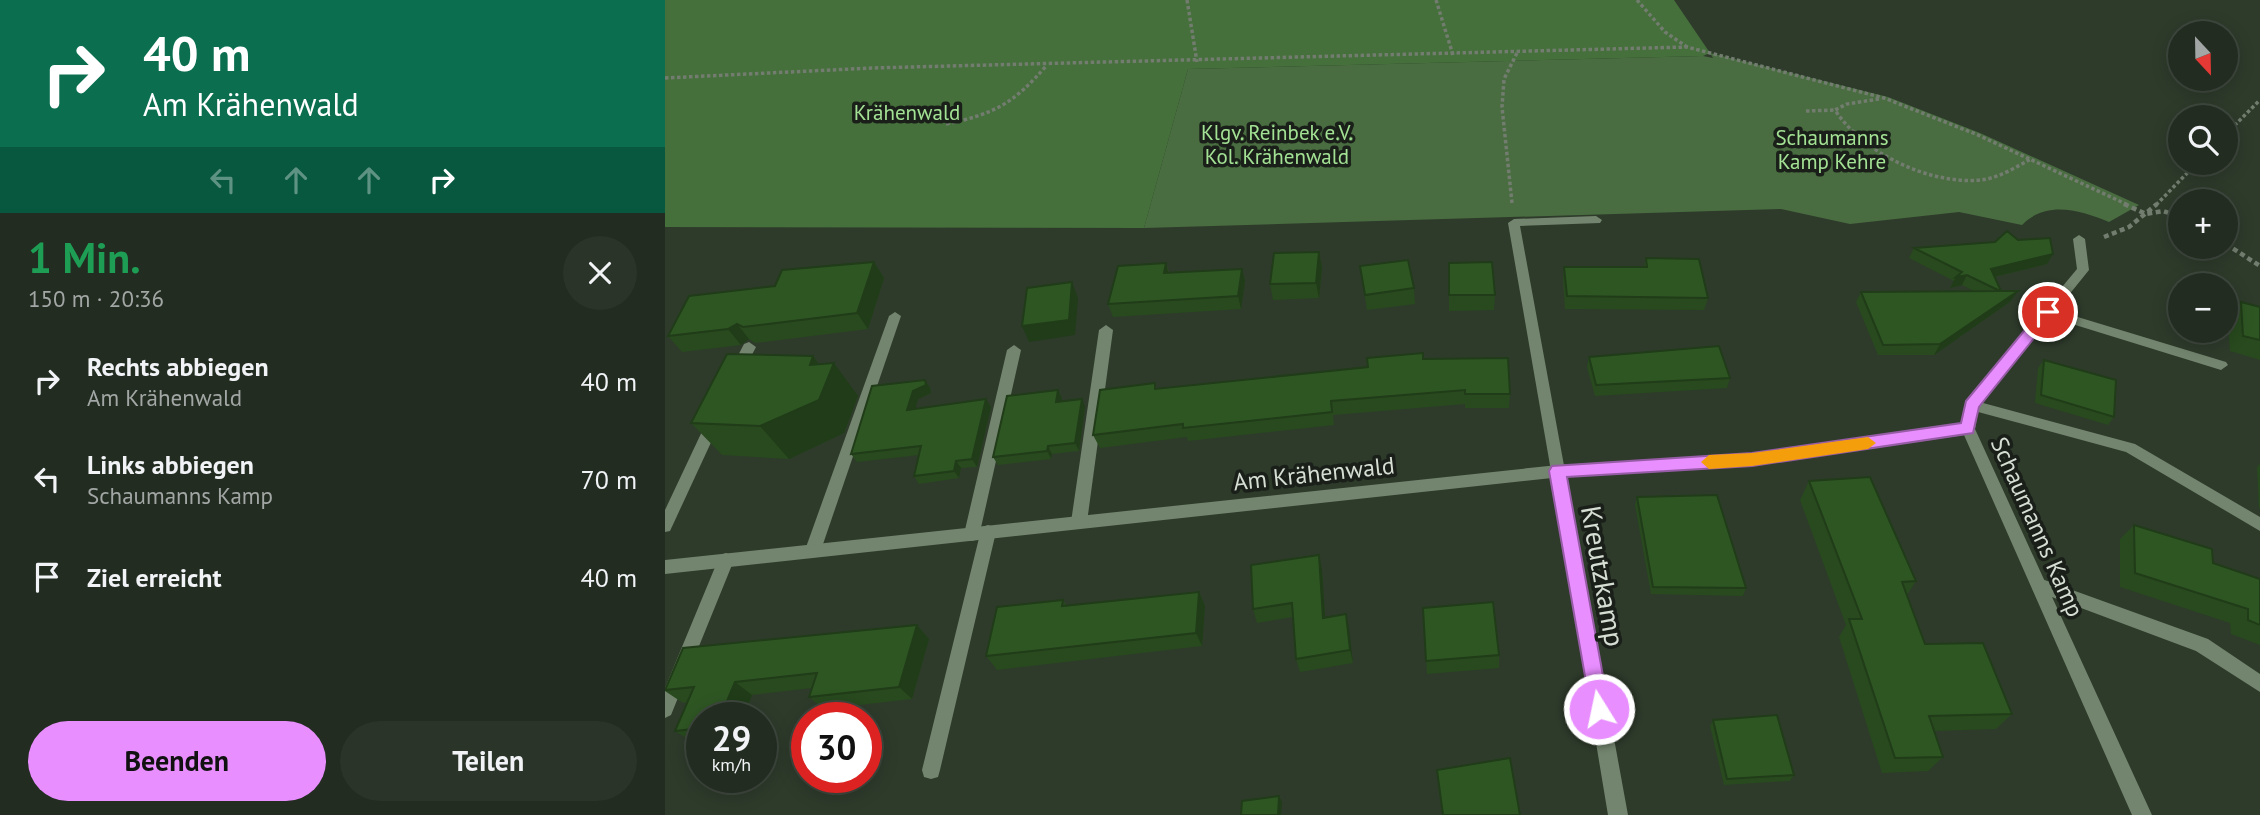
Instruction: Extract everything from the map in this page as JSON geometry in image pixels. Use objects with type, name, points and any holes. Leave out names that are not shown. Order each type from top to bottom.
[{"type":"street","points":[[1514,223],[1595,220]]},
{"type":"street","name":"Kreutzkamp","points":[[1514,223],[1618,815]]},
{"type":"street","name":"Schaumanns Kamp","points":[[2079,239],[2083,270],[1972,405],[1968,429],[2142,815]]},
{"type":"street","points":[[2048,312],[2221,365]]},
{"type":"street","points":[[813,551],[895,316]]},
{"type":"street","points":[[1079,522],[1106,330]]},
{"type":"street","points":[[732,383],[749,347]]},
{"type":"street","points":[[931,770],[980,533],[1014,350]]},
{"type":"street","points":[[1972,405],[2130,448],[2260,525]]},
{"type":"street","points":[[665,526],[721,407]]},
{"type":"street","name":"Am Krähenwald","points":[[665,567],[1558,471],[1752,460],[1968,429]]},
{"type":"street","points":[[665,709],[726,560]]},
{"type":"street","points":[[2039,585],[2202,645],[2260,684]]},
{"type":"path","points":[[1187,0],[1197,62]]},
{"type":"path","points":[[1436,0],[1453,55]]},
{"type":"path","points":[[1637,0],[1665,32],[1687,47]]},
{"type":"path","points":[[665,78],[872,68],[1197,62],[1687,47],[1884,98],[2032,159],[2146,214],[2168,213]]},
{"type":"path","points":[[1514,223],[1502,107],[1504,79],[1517,53]]},
{"type":"path","points":[[946,124],[984,117],[1015,102],[1047,65]]},
{"type":"path","points":[[1807,111],[1835,110],[1847,104],[1884,98]]},
{"type":"path","points":[[2238,122],[2260,100]]},
{"type":"path","points":[[1835,110],[1841,124],[1859,140],[1885,155],[1959,181],[1982,180],[2032,159]]},
{"type":"path","points":[[2079,239],[2116,236],[2146,214],[2185,175]]},
{"type":"path","points":[[2238,252],[2260,266]]},
{"type":"green space","name":"Krähenwald","points":[[665,0],[1674,0],[1710,53],[1703,56],[1188,69],[1144,228],[665,227]]},
{"type":"green space","name":"Klgv. Reinbek e.V. Kol. Krähenwald","points":[[1710,53],[1888,97],[1980,133],[2139,205],[2109,222],[2075,211],[2052,210],[2031,217],[2022,225],[1959,212],[1850,224],[1781,209],[1144,228],[1188,69],[1703,56],[1713,58]]},
{"type":"building","points":[[2007,231],[2018,240],[2050,238],[2053,254],[1991,269],[2001,291],[2018,291],[1940,344],[1883,345],[1861,292],[2000,291],[1967,275],[1956,277],[1962,272],[1914,248],[1995,242]]},
{"type":"building","points":[[1319,252],[1316,283],[1270,284],[1274,253]]},
{"type":"building","points":[[1646,258],[1699,259],[1708,298],[1567,296],[1564,267],[1647,267]]},
{"type":"building","points":[[1408,260],[1414,288],[1365,295],[1360,266]]},
{"type":"building","points":[[874,262],[857,313],[743,327],[737,324],[728,329],[668,336],[689,296],[775,286],[782,270]]},
{"type":"building","points":[[1492,262],[1495,295],[1449,295],[1449,263]]},
{"type":"building","points":[[1166,263],[1164,273],[1242,269],[1238,296],[1108,304],[1118,266]]},
{"type":"building","points":[[1072,282],[1069,320],[1022,326],[1027,288]]},
{"type":"building","points":[[2241,302],[2260,307],[2260,340],[2243,336]]},
{"type":"building","points":[[1719,346],[1730,378],[1596,385],[1589,357]]},
{"type":"building","points":[[1423,353],[1423,359],[1508,358],[1510,394],[1465,394],[1465,390],[1331,401],[1332,412],[1183,428],[1183,424],[1093,435],[1100,390],[1155,383],[1155,389],[1368,367],[1367,358]]},
{"type":"building","points":[[727,354],[813,356],[810,365],[834,363],[819,400],[760,426],[691,423]]},
{"type":"building","points":[[2044,360],[2116,380],[2114,417],[2041,395]]},
{"type":"building","points":[[925,380],[926,385],[913,391],[907,410],[986,399],[972,459],[956,461],[954,471],[914,476],[921,446],[851,454],[872,386]]},
{"type":"building","points":[[1058,390],[1056,402],[1082,399],[1075,443],[1048,446],[1047,451],[993,457],[1007,396]]},
{"type":"building","points":[[1870,477],[1916,581],[1902,582],[1925,644],[1983,643],[2012,714],[1929,716],[1943,757],[1895,758],[1849,619],[1862,619],[1809,481]]},
{"type":"building","points":[[1717,495],[1746,588],[1653,587],[1637,497]]},
{"type":"building","points":[[2134,525],[2212,549],[2213,563],[2260,579],[2260,625],[2248,620],[2248,609],[2135,573]]},
{"type":"building","points":[[1319,555],[1323,618],[1346,614],[1350,650],[1296,659],[1292,603],[1253,609],[1251,565]]},
{"type":"building","points":[[1199,592],[1196,633],[986,656],[997,607],[1063,600],[1062,606]]},
{"type":"building","points":[[1493,602],[1499,655],[1426,661],[1423,608]]},
{"type":"building","points":[[917,625],[899,687],[809,697],[817,673],[735,682],[727,702],[688,702],[694,687],[665,690],[683,648]]},
{"type":"building","points":[[686,706],[686,730],[675,731]]},
{"type":"building","points":[[1777,715],[1794,775],[1727,779],[1713,720]]},
{"type":"building","points":[[1510,758],[1520,815],[1443,815],[1437,770]]},
{"type":"building","points":[[1279,796],[1278,815],[1241,815],[1242,801]]},
{"type":"slow traffic","points":[[1709,462],[1752,460],[1868,443]]},
{"type":"route","points":[[1599,709],[1558,471],[1752,460],[1968,429],[1972,405],[2048,312]]},
{"type":"park label","name":"Schaumanns Kamp Kehre","points":[[1832,150]]}]
